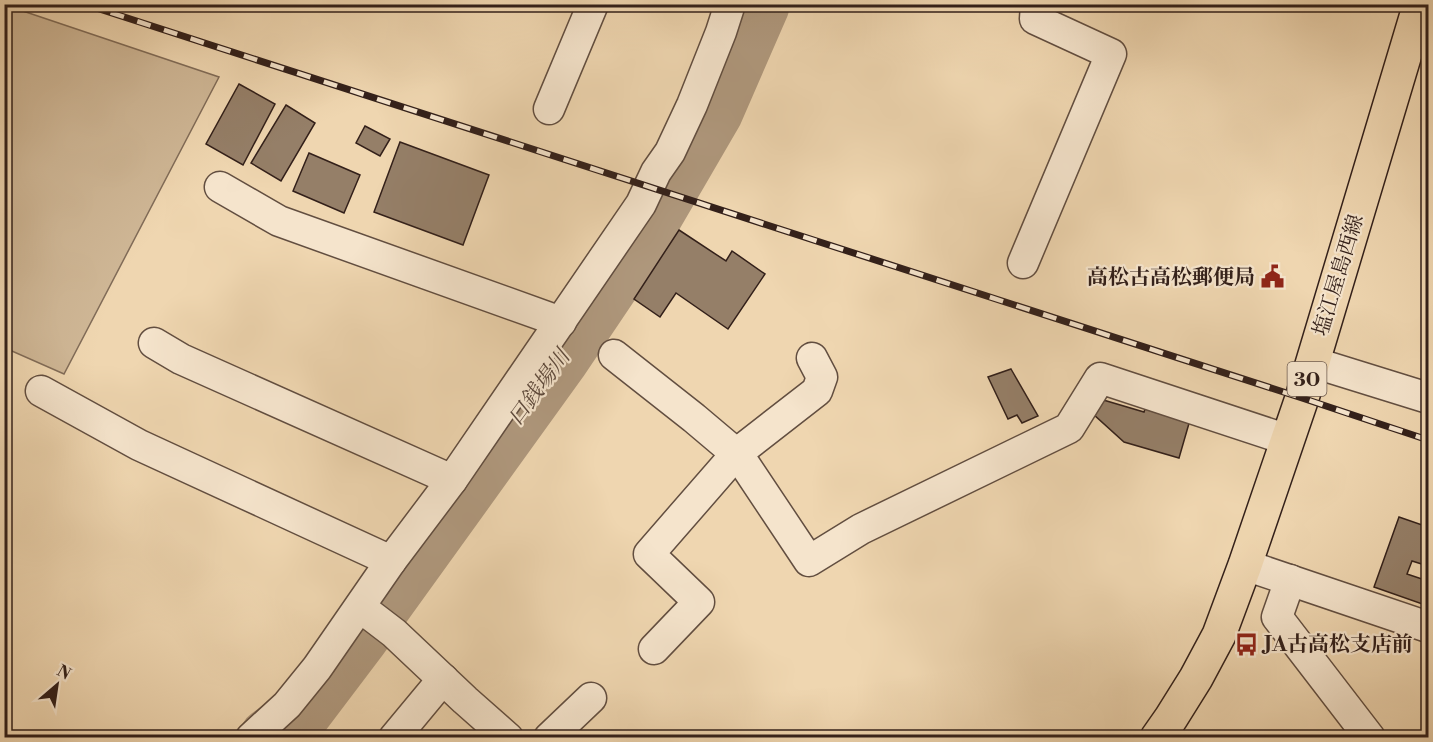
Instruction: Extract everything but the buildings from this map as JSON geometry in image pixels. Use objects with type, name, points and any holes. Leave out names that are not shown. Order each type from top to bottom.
[{"type":"main road","name":"塩江屋島西線","points":[[1157,738],[1196,678],[1219,635],[1245,565],[1288,440],[1420,4]]},
{"type":"street","points":[[549,109],[593,4]]},
{"type":"street","points":[[251,738],[287,705],[317,668],[391,561],[452,480],[641,204],[656,172],[670,152],[692,105],[730,4]]},
{"type":"street","points":[[1023,263],[1111,54],[1035,19],[1036,4]]},
{"type":"street","points":[[220,187],[279,221],[561,322]]},
{"type":"street","points":[[154,343],[182,359],[452,480]]},
{"type":"street","points":[[614,356],[739,456],[809,561],[861,529],[1069,428],[1100,378],[1288,440]]},
{"type":"street","points":[[654,649],[699,602],[649,554],[736,454],[817,391],[822,377],[812,358]]},
{"type":"street","points":[[1312,362],[1428,398]]},
{"type":"street","points":[[41,391],[139,445],[391,561]]},
{"type":"street","points":[[1245,565],[1428,627]]},
{"type":"street","points":[[1290,580],[1277,617],[1370,738]]},
{"type":"street","points":[[360,607],[394,633],[508,738]]},
{"type":"street","points":[[394,738],[443,680]]},
{"type":"street","points":[[549,738],[591,698]]},
{"type":"shaded area","points":[[5,5],[219,77],[64,374],[5,348]]},
{"type":"waterway","name":"口銭場川","points":[[269,738],[299,716],[358,638],[559,359],[635,246],[713,112],[760,4]]},
{"type":"railway","points":[[84,4],[1428,440]]},
{"type":"place","name":"高松古高松郵便局","points":[[1273,277]]},
{"type":"place","name":"JA古高松支店前","points":[[1246,644]]}]
